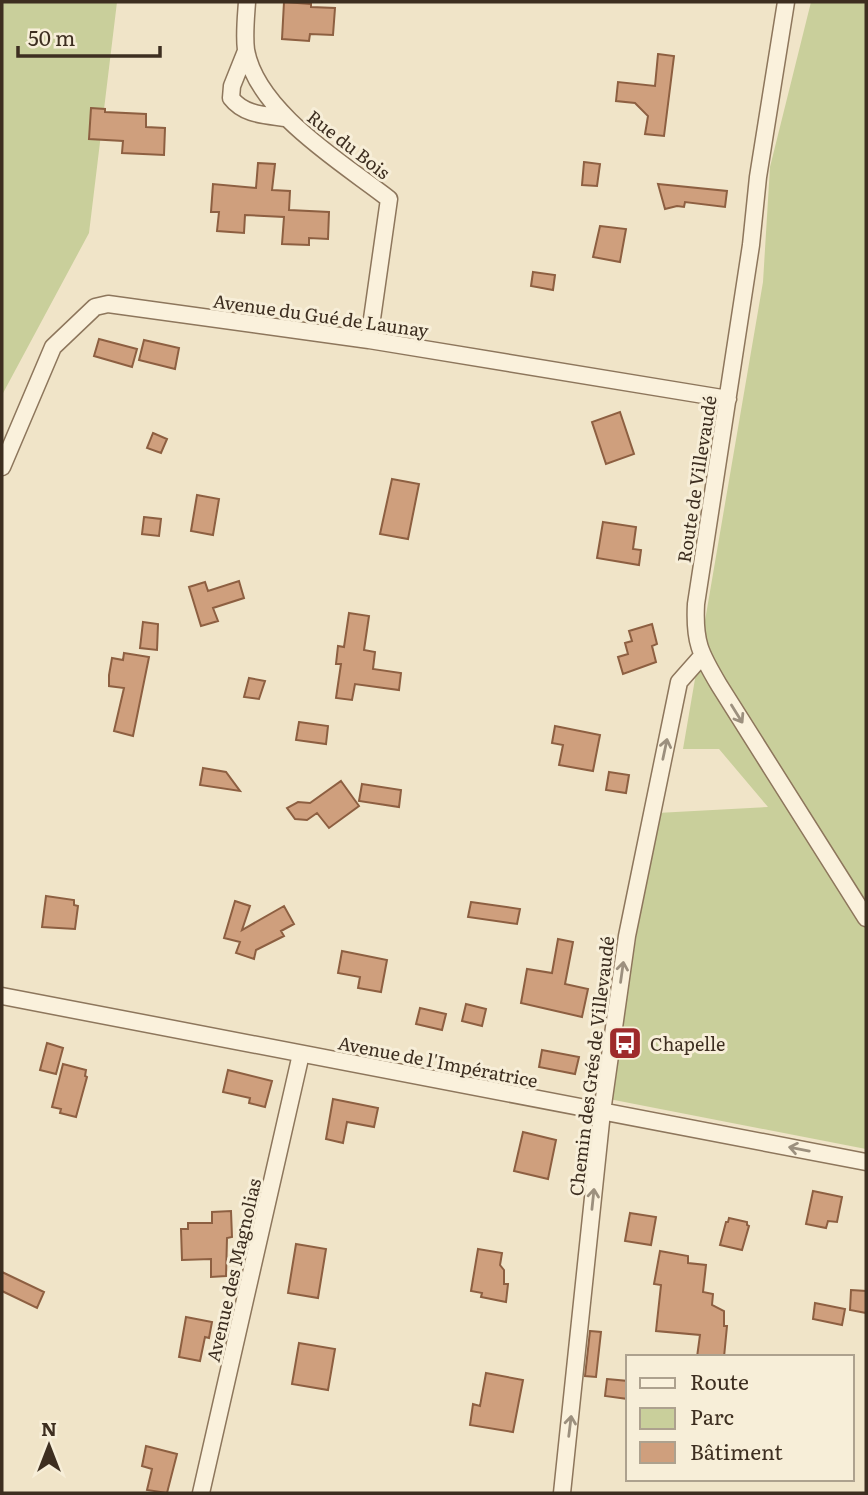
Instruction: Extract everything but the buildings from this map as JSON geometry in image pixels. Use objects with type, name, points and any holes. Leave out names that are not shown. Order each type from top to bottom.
[{"type":"street","name":"Rue du Bois","points":[[247,2],[246,51],[232,86],[231,97],[238,107],[252,113],[285,118]]},
{"type":"street","name":"Route de Villevaudé","points":[[786,2],[696,604],[695,631],[702,656],[866,918]]},
{"type":"street","name":"Rue du Bois","points":[[246,51],[258,82],[285,118],[389,199],[369,340]]},
{"type":"street","name":"Avenue du Gué de Launay","points":[[2,467],[53,347],[95,307],[108,304],[369,340],[728,399]]},
{"type":"street","name":"Chemin des Grés de Villevaudé","points":[[562,1493],[602,1112],[627,936],[679,682],[702,656]]},
{"type":"street","name":"Avenue de l'Impératrice","points":[[2,996],[866,1162]]},
{"type":"street","name":"Avenue des Magnolias","points":[[201,1493],[301,1054]]},
{"type":"green space","points":[[2,2],[117,2],[89,233],[2,395]]},
{"type":"green space","points":[[811,2],[866,2],[866,1149],[609,1099],[657,813],[768,807],[719,749],[683,749],[763,282],[770,167]]},
{"type":"place","name":"Chapelle","points":[[625,1043]]}]
